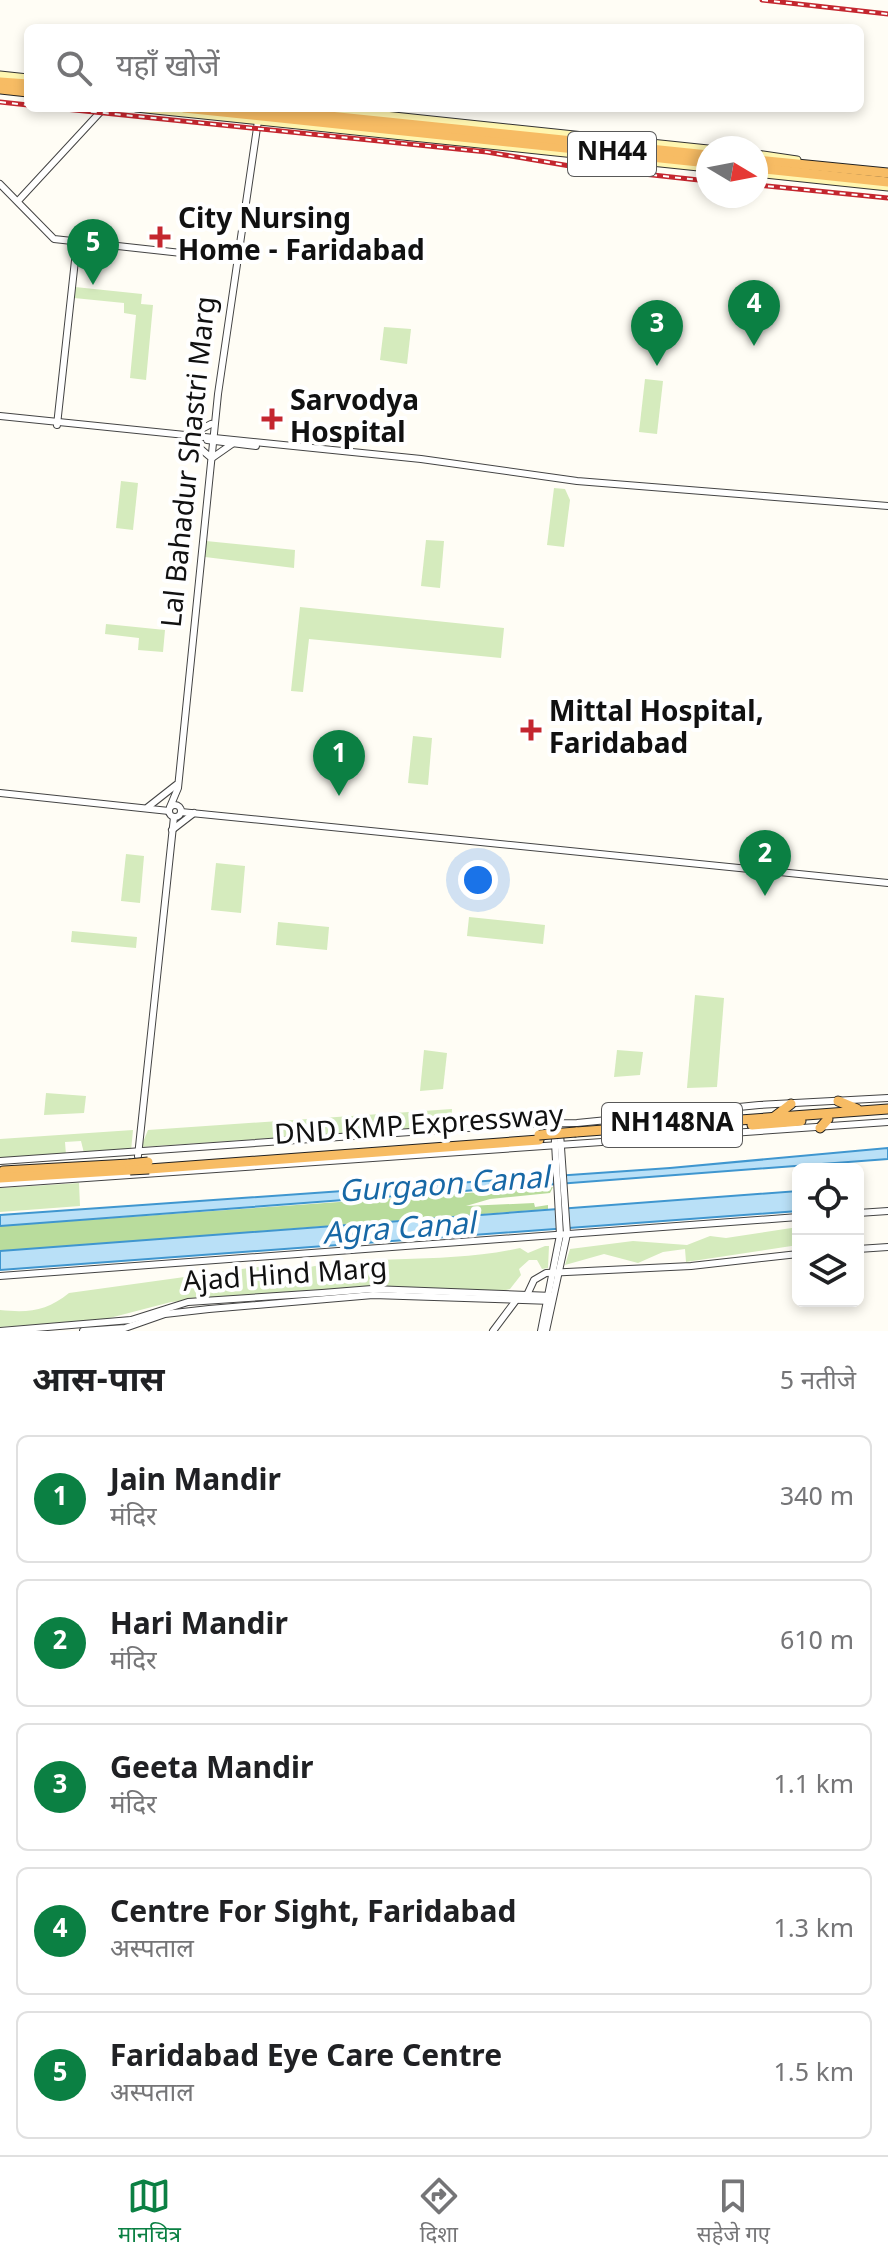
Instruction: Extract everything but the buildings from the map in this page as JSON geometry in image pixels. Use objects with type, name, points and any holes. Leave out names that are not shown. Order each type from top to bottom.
[{"type":"highway","points":[[0,82],[24,84]]},
{"type":"highway","points":[[0,91],[24,93]]},
{"type":"highway","points":[[189,112],[200,115]]},
{"type":"highway","name":"NH44","points":[[221,112],[696,165]]},
{"type":"highway","name":"NH44","points":[[289,112],[696,151]]},
{"type":"highway","points":[[467,131],[500,128]]},
{"type":"highway","points":[[473,145],[504,143]]},
{"type":"highway","points":[[768,164],[888,171]]},
{"type":"highway","points":[[794,165],[888,184]]},
{"type":"highway","points":[[838,1101],[861,1111]]},
{"type":"highway","points":[[791,1104],[774,1120],[791,1130]]},
{"type":"highway","name":"DND KMP Expressway","points":[[0,1178],[861,1111],[888,1112]]},
{"type":"highway","name":"DND KMP Expressway","points":[[539,1138],[749,1126],[774,1120],[828,1119],[888,1112]]},
{"type":"highway","points":[[820,1128],[828,1119]]},
{"type":"highway","name":"DND KMP Expressway","points":[[0,1172],[133,1170]]},
{"type":"main road","points":[[0,75],[24,78]]},
{"type":"main road","points":[[0,91],[24,94]]},
{"type":"main road","points":[[173,112],[473,145],[696,165]]},
{"type":"main road","points":[[354,112],[696,151]]},
{"type":"main road","points":[[768,165],[888,184]]},
{"type":"street","points":[[18,201],[100,112]]},
{"type":"street","name":"Lal Bahadur Shastri Marg","points":[[133,1170],[138,1153],[172,830],[171,812],[178,785],[212,439],[255,121]]},
{"type":"street","points":[[0,184],[49,237],[234,259],[211,424],[212,439]]},
{"type":"street","points":[[58,424],[77,242]]},
{"type":"street","points":[[0,418],[421,459],[577,481],[888,508]]},
{"type":"street","points":[[189,437],[211,424]]},
{"type":"street","points":[[189,437],[210,459],[232,444]]},
{"type":"street","points":[[212,439],[232,444],[424,462],[577,484],[888,508]]},
{"type":"street","points":[[148,807],[178,785]]},
{"type":"street","points":[[178,785],[180,809]]},
{"type":"street","points":[[0,793],[888,883]]},
{"type":"street","points":[[171,812],[180,809]]},
{"type":"street","points":[[172,830],[194,813]]},
{"type":"street","points":[[0,1161],[557,1124],[888,1098]]},
{"type":"street","points":[[0,1184],[133,1170],[558,1148],[888,1122]]},
{"type":"street","points":[[544,1331],[563,1232],[557,1124]]},
{"type":"street","points":[[864,1213],[888,1211]]},
{"type":"street","points":[[0,1276],[792,1217]]},
{"type":"street","points":[[864,1249],[888,1247]]},
{"type":"street","points":[[495,1331],[539,1276],[556,1272],[691,1266],[792,1255]]},
{"type":"street","name":"Ajad Hind Marg","points":[[0,1331],[131,1320],[188,1302],[332,1295],[372,1289],[550,1298]]},
{"type":"street","points":[[83,1331],[125,1328],[183,1312],[332,1295]]},
{"type":"green space","points":[[75,287],[142,294],[141,304],[153,305],[146,380],[130,378],[136,315],[124,313],[124,303],[74,298]]},
{"type":"green space","points":[[384,327],[411,329],[407,364],[380,360]]},
{"type":"green space","points":[[645,379],[663,381],[657,434],[639,432]]},
{"type":"green space","points":[[121,481],[138,483],[133,530],[116,528]]},
{"type":"green space","points":[[554,488],[565,489],[570,500],[564,547],[547,545]]},
{"type":"green space","points":[[426,540],[444,541],[440,588],[421,586]]},
{"type":"green space","points":[[206,541],[295,550],[294,568],[205,557]]},
{"type":"green space","points":[[300,607],[504,628],[501,658],[309,639],[303,692],[291,691]]},
{"type":"green space","points":[[106,624],[165,630],[163,652],[138,650],[139,638],[105,634]]},
{"type":"green space","points":[[413,736],[432,738],[428,785],[408,783]]},
{"type":"green space","points":[[126,854],[144,856],[140,903],[121,901]]},
{"type":"green space","points":[[216,863],[245,866],[241,913],[211,910]]},
{"type":"green space","points":[[469,917],[545,925],[543,944],[467,936]]},
{"type":"green space","points":[[278,922],[329,927],[327,950],[276,945]]},
{"type":"green space","points":[[72,931],[137,937],[136,948],[71,942]]},
{"type":"green space","points":[[695,995],[724,998],[717,1087],[687,1088]]},
{"type":"green space","points":[[424,1050],[447,1053],[443,1089],[420,1091]]},
{"type":"green space","points":[[617,1050],[643,1052],[640,1075],[614,1077]]},
{"type":"green space","points":[[46,1093],[86,1096],[84,1113],[44,1115]]},
{"type":"green space","points":[[452,1109],[451,1126],[141,1147],[148,1130]]},
{"type":"green space","points":[[133,1130],[131,1151],[84,1153],[81,1141],[65,1142],[66,1155],[0,1158],[0,1139]]},
{"type":"green space","points":[[79,1183],[80,1206],[0,1212],[0,1188]]},
{"type":"green space","points":[[553,1187],[550,1193],[490,1199],[466,1206],[534,1203],[535,1207],[548,1205],[548,1209],[0,1251],[0,1226]]},
{"type":"green space","points":[[792,1228],[792,1246],[686,1262],[685,1249],[663,1252],[638,1263],[604,1254],[565,1265],[570,1249],[633,1241],[687,1245],[710,1236],[726,1238]]},
{"type":"green space","points":[[549,1246],[548,1268],[542,1269],[537,1260],[529,1260],[519,1269],[521,1275],[510,1289],[502,1291],[368,1287],[321,1290],[171,1302],[102,1320],[0,1327],[0,1310],[37,1309],[53,1304],[69,1293],[264,1266],[270,1277],[332,1264],[458,1257],[520,1248],[528,1253]]},
{"type":"water","name":"Gurgaon Canal","points":[[888,1148],[888,1159],[792,1163],[792,1166],[0,1226],[0,1215],[670,1168]]},
{"type":"water","name":"Agra Canal","points":[[792,1191],[792,1211],[0,1270],[0,1251]]},
{"type":"railway","points":[[762,0],[888,14]]},
{"type":"railway","points":[[0,102],[24,105]]},
{"type":"railway","points":[[94,112],[487,152],[570,166],[696,180]]},
{"type":"railway","points":[[768,186],[888,198]]},
{"type":"place","name":"City Nursing Home - Faridabad","points":[[160,237]]},
{"type":"place","name":"Faridabad Eye Care Centre","points":[[93,285]]},
{"type":"place","name":"Centre For Sight, Faridabad","points":[[754,346]]},
{"type":"place","name":"Geeta Mandir","points":[[657,366]]},
{"type":"place","name":"Sarvodya Hospital","points":[[272,419]]},
{"type":"place","name":"Mittal Hospital, Faridabad","points":[[531,730]]},
{"type":"place","name":"Jain Mandir","points":[[339,796]]},
{"type":"place","name":"Hari Mandir","points":[[765,896]]}]
